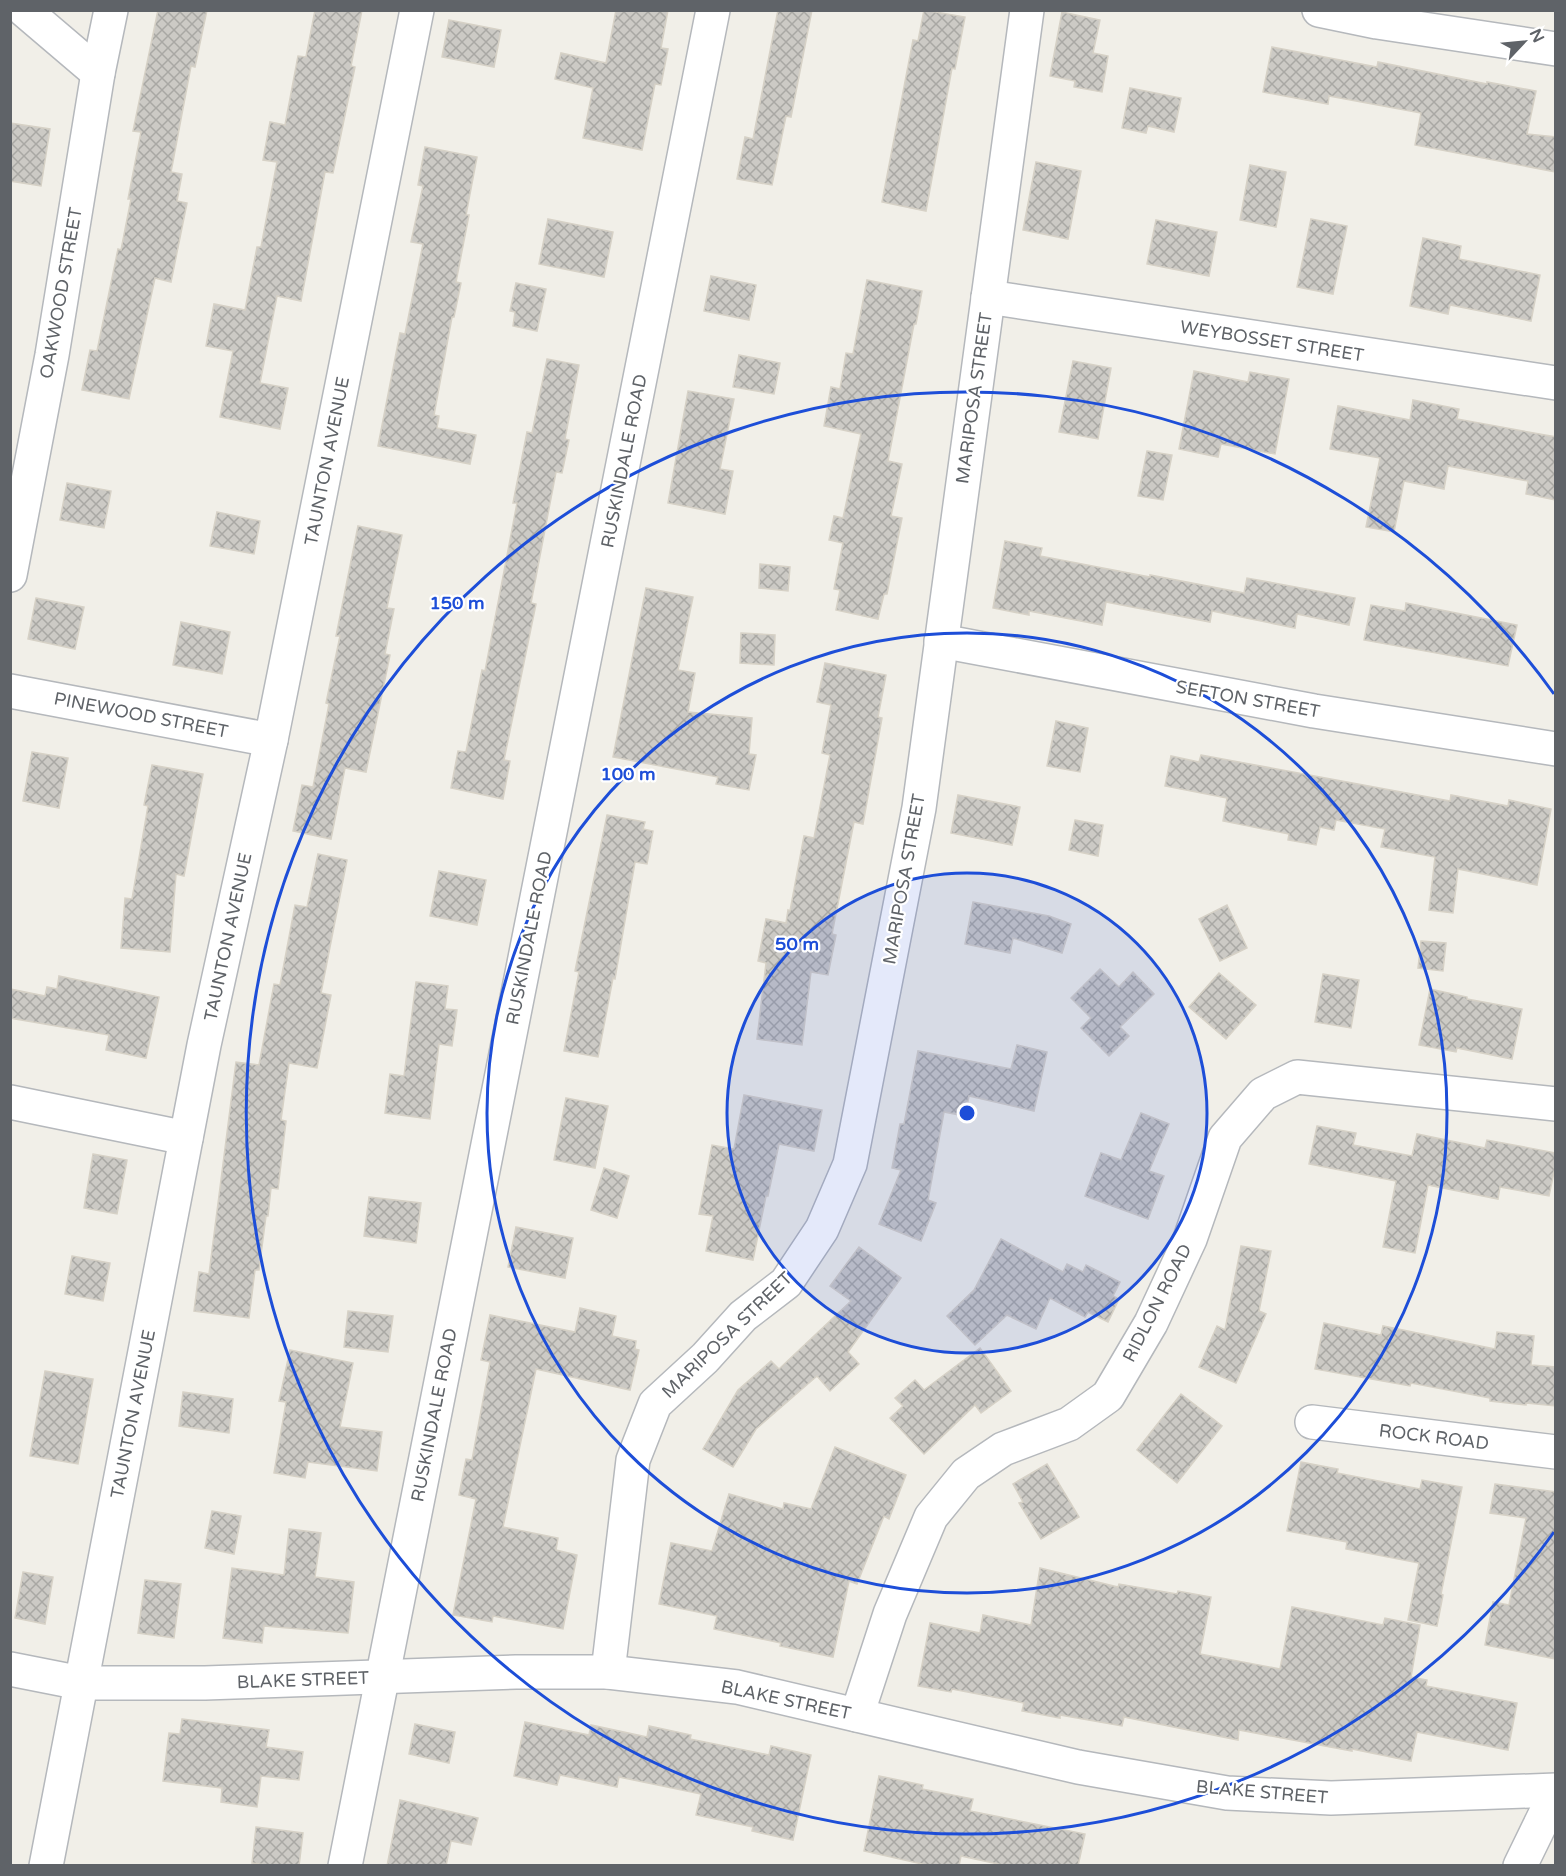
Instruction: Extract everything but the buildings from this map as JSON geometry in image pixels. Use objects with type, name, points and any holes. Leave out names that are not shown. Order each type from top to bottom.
[{"type":"street","points":[[24,10],[98,73]]},
{"type":"street","name":"OAKWOOD STREET","points":[[10,575],[52,355],[98,73],[111,10]]},
{"type":"street","name":"TAUNTON AVENUE","points":[[46,1866],[206,1033],[271,740],[417,10]]},
{"type":"street","name":"RUSKINDALE ROAD","points":[[345,1866],[713,10]]},
{"type":"street","name":"MARIPOSA STREET","points":[[608,1672],[633,1460],[655,1404],[705,1358],[743,1316],[786,1283],[822,1229],[850,1164],[919,808],[1027,10]]},
{"type":"street","points":[[1319,10],[1377,22],[1556,49]]},
{"type":"street","name":"WEYBOSSET STREET","points":[[988,297],[1556,383]]},
{"type":"street","name":"SEFTON STREET","points":[[941,641],[1314,711],[1556,748]]},
{"type":"street","name":"PINEWOOD STREET","points":[[10,691],[271,740]]},
{"type":"street","name":"RIDLON ROAD","points":[[856,1714],[890,1614],[931,1517],[966,1474],[1003,1449],[1069,1424],[1108,1396],[1151,1323],[1190,1239],[1225,1138],[1263,1094],[1297,1077],[1556,1104]]},
{"type":"street","points":[[10,1102],[186,1138]]},
{"type":"street","name":"ROCK ROAD","points":[[1312,1422],[1556,1452]]},
{"type":"street","name":"BLAKE STREET","points":[[10,1669],[81,1683],[205,1683],[516,1672],[608,1672],[737,1687],[1078,1767],[1227,1793],[1331,1798],[1556,1791]]},
{"type":"street","points":[[1520,1866],[1556,1791]]}]
